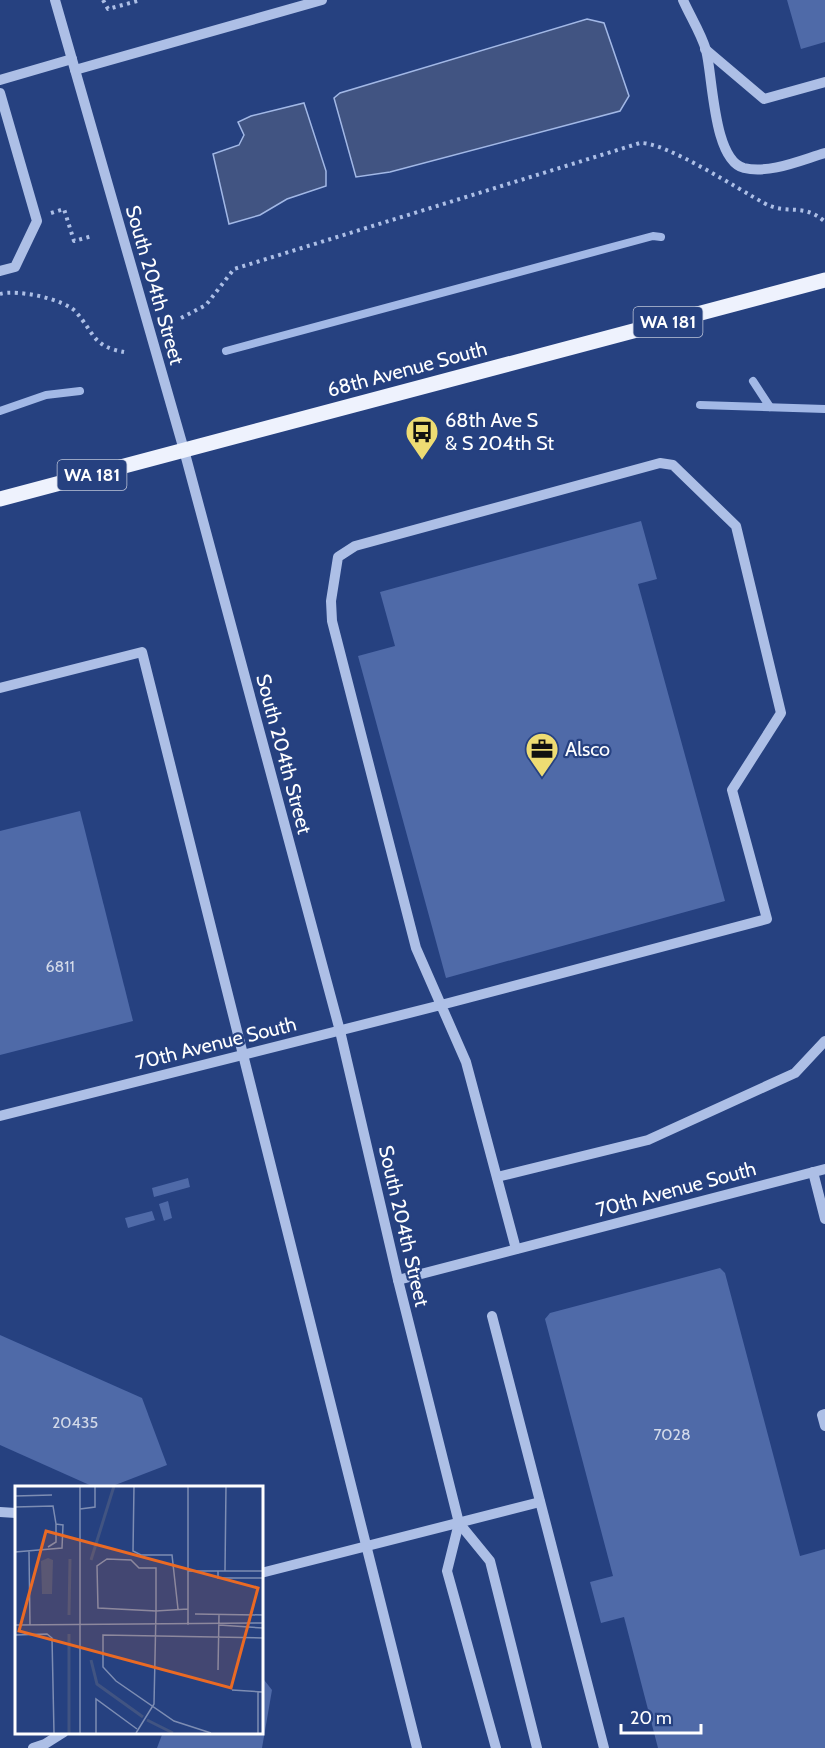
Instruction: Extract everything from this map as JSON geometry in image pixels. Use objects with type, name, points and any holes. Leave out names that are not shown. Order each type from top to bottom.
[{"type":"main road","name":"68th Avenue South","points":[[0,500],[825,280]]},
{"type":"street","name":"South 204th Street","points":[[55,0],[184,450],[340,1030],[398,1280],[459,1523],[490,1560],[537,1748]]},
{"type":"street","points":[[0,80],[73,65],[322,0]]},
{"type":"street","points":[[683,0],[705,49],[720,132],[730,159],[743,168],[773,168],[825,153]]},
{"type":"street","points":[[705,49],[764,99],[825,82]]},
{"type":"street","points":[[0,93],[36,218],[15,267],[0,271]]},
{"type":"street","points":[[441,1005],[767,919],[732,790],[781,713],[736,526],[674,465],[660,463],[354,546],[338,557],[331,600],[332,621],[416,948],[441,1005],[466,1062],[516,1249]]},
{"type":"street","points":[[0,688],[142,652],[417,1748]]},
{"type":"street","name":"70th Avenue South","points":[[0,1116],[441,1005]]},
{"type":"street","points":[[497,1178],[648,1140],[795,1073],[825,1041]]},
{"type":"street","name":"70th Avenue South","points":[[398,1280],[825,1168]]},
{"type":"street","points":[[813,1172],[825,1219]]},
{"type":"street","points":[[492,1316],[604,1748]]},
{"type":"street","points":[[825,1414],[822,1415],[825,1426]]},
{"type":"street","points":[[262,1573],[540,1502]]},
{"type":"street","points":[[0,1512],[15,1514]]},
{"type":"street","name":"South 204th Street","points":[[459,1523],[447,1571],[496,1748]]},
{"type":"street","points":[[33,1748],[45,1744],[60,1733]]},
{"type":"path","points":[[103,0],[108,9],[141,0]]},
{"type":"path","points":[[181,318],[206,305],[234,268],[640,143],[651,143],[674,154],[772,208],[811,210],[824,220]]},
{"type":"path","points":[[36,218],[64,209],[74,241],[92,236]]},
{"type":"path","points":[[0,294],[10,291],[30,294],[69,307],[105,348],[124,352]]},
{"type":"water","points":[[587,19],[604,23],[629,96],[620,111],[390,172],[356,177],[334,98],[340,93]]},
{"type":"water","points":[[304,103],[326,171],[326,186],[287,199],[260,215],[229,224],[213,154],[239,145],[244,135],[238,122],[251,116]]},
{"type":"building","points":[[787,0],[825,0],[825,42],[801,49]]},
{"type":"building","name":"Alsco","points":[[641,521],[657,579],[638,584],[725,901],[446,978],[358,656],[395,646],[380,592]]},
{"type":"building","points":[[80,811],[133,1021],[0,1055],[0,831]]},
{"type":"building","points":[[188,1178],[190,1187],[154,1197],[152,1188]]},
{"type":"building","points":[[168,1201],[172,1218],[164,1221],[159,1204]]},
{"type":"building","points":[[152,1211],[155,1220],[128,1228],[125,1218]]},
{"type":"building","points":[[720,1268],[725,1273],[800,1556],[825,1549],[825,1748],[658,1748],[624,1617],[601,1623],[590,1582],[613,1576],[545,1319],[550,1313]]},
{"type":"building","points":[[0,1335],[142,1398],[167,1465],[113,1486],[92,1486],[0,1445]]},
{"type":"building","points":[[262,1677],[272,1690],[262,1748],[157,1748],[163,1733],[262,1733]]},
{"type":"waterway","points":[[226,351],[653,236],[661,237]]},
{"type":"waterway","points":[[753,381],[770,407]]},
{"type":"waterway","points":[[0,411],[46,395],[80,391]]},
{"type":"waterway","points":[[700,405],[825,409]]},
{"type":"place","name":"68th Ave S & S 204th St","points":[[422,461]]},
{"type":"place","name":"Alsco","points":[[542,778]]}]
